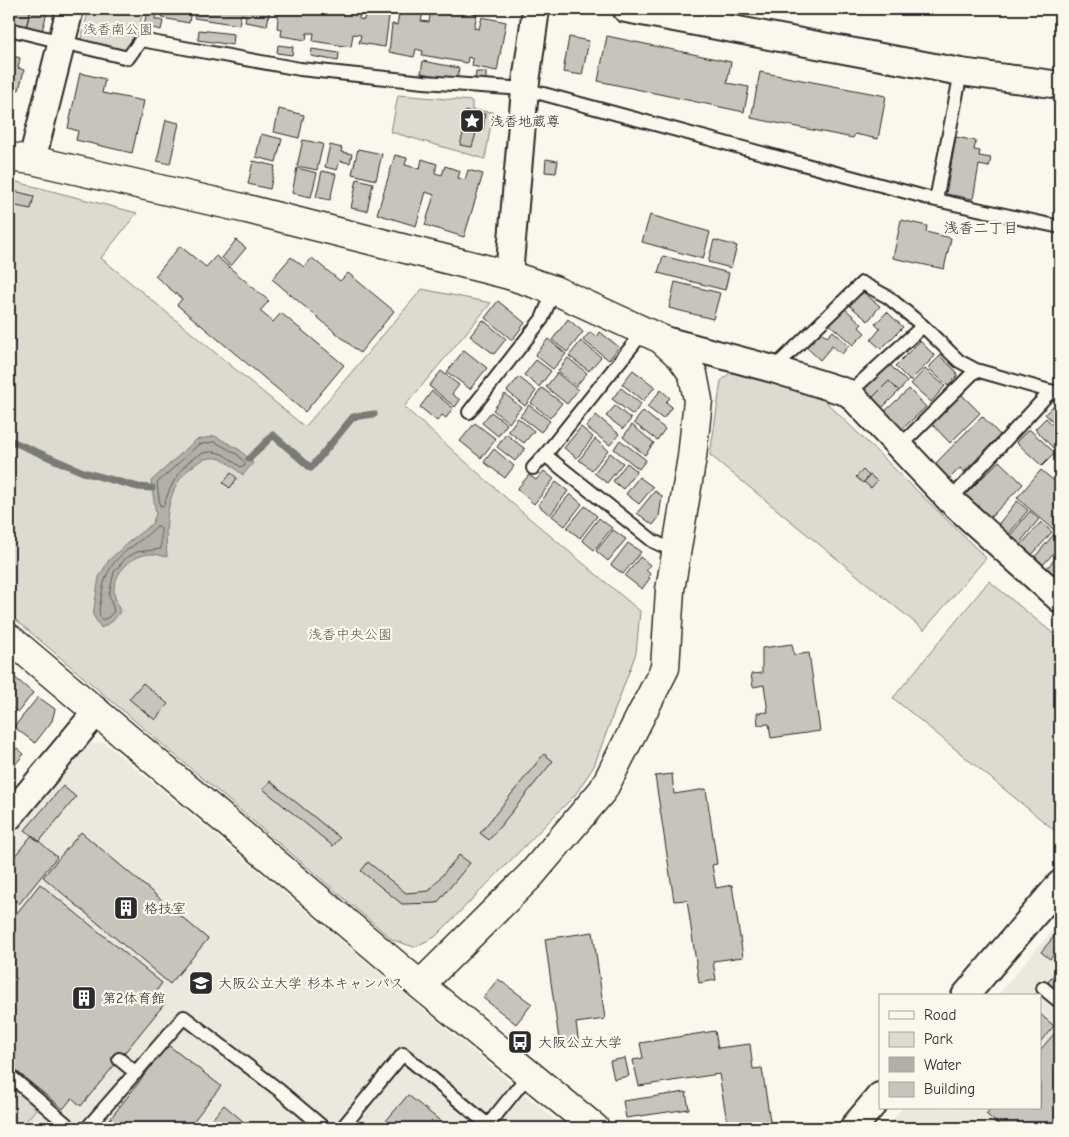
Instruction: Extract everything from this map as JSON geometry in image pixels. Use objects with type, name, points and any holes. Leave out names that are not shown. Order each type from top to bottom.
[{"type":"street","points":[[70,9],[63,42],[21,158],[247,209],[509,274],[554,290],[653,335],[849,393],[950,500],[1060,599]]},
{"type":"street","points":[[509,274],[525,89],[536,9]]},
{"type":"street","points":[[626,9],[961,72],[1060,85]]},
{"type":"street","points":[[420,985],[531,875],[603,790],[665,668],[670,590],[692,456],[698,400],[693,374],[681,356],[653,335]]},
{"type":"street","points":[[9,638],[420,985],[595,1128]]},
{"type":"street","points":[[9,817],[96,711]]},
{"type":"street","points":[[967,994],[1060,884]]},
{"type":"street","points":[[853,1128],[879,1097]]},
{"type":"lane","points":[[9,28],[128,58],[142,40],[300,69],[424,82],[525,89],[936,200],[1060,227]]},
{"type":"lane","points":[[936,200],[961,72]]},
{"type":"lane","points":[[773,369],[862,283],[888,297],[923,326],[959,361],[976,370],[1056,393],[950,500]]},
{"type":"lane","points":[[469,412],[542,319],[554,290]]},
{"type":"lane","points":[[849,393],[923,326]]},
{"type":"lane","points":[[533,468],[653,335]]},
{"type":"lane","points":[[900,446],[976,370]]},
{"type":"lane","points":[[545,454],[652,541],[676,552]]},
{"type":"lane","points":[[1043,988],[1060,1002]]},
{"type":"lane","points":[[87,1128],[184,1017],[279,1090],[324,1128]]},
{"type":"lane","points":[[342,1128],[402,1054],[486,1127],[529,1074]]},
{"type":"lane","points":[[119,1059],[136,1073]]},
{"type":"lane","points":[[9,1075],[71,1128]]},
{"type":"shaded area","name":"大阪公立大学 杉本キャンパス","points":[[104,742],[565,1128],[9,1128],[9,838],[87,745]]},
{"type":"shaded area","points":[[1060,921],[1060,1128],[886,1128],[900,1110],[1042,1110],[1042,994],[999,994]]},
{"type":"green space","name":"浅香南公園","points":[[89,9],[144,9],[134,45],[122,51],[80,42]]},
{"type":"green space","points":[[398,95],[472,101],[472,110],[493,112],[485,159],[391,132]]},
{"type":"green space","name":"浅香中央公園","points":[[9,180],[137,213],[101,258],[305,427],[422,289],[491,303],[404,407],[522,512],[640,611],[636,653],[594,766],[575,795],[435,937],[414,947],[393,940],[9,614]]},
{"type":"green space","points":[[733,370],[823,399],[986,558],[924,630],[710,455],[721,381]]},
{"type":"green space","points":[[989,581],[1060,639],[1060,835],[893,698]]},
{"type":"green space","points":[[9,1084],[37,1108],[20,1128],[9,1128]]},
{"type":"water","points":[[215,436],[240,450],[253,463],[243,475],[224,460],[210,458],[199,462],[184,474],[172,495],[169,507],[166,533],[167,557],[154,554],[145,555],[137,557],[125,566],[117,578],[114,593],[120,612],[113,621],[101,628],[93,615],[99,577],[109,560],[152,524],[156,514],[151,481],[196,440]]},
{"type":"building","points":[[9,9],[31,9],[26,27],[9,22]]},
{"type":"building","points":[[31,9],[48,9],[42,31],[26,27]]},
{"type":"building","points":[[164,9],[191,9],[189,23],[162,18]]},
{"type":"building","points":[[196,9],[270,9],[267,26],[245,22],[246,15],[241,14],[239,25],[194,18]]},
{"type":"building","points":[[279,9],[309,9],[309,11],[316,12],[316,9],[360,9],[359,19],[364,20],[366,9],[390,9],[385,47],[359,43],[361,35],[353,34],[351,47],[313,41],[314,33],[307,33],[306,40],[281,36],[282,29],[277,28]]},
{"type":"building","points":[[400,9],[424,9],[421,21],[429,22],[431,9],[450,9],[477,14],[474,28],[479,29],[482,17],[506,22],[497,71],[472,66],[473,59],[468,57],[467,63],[422,55],[423,51],[416,49],[414,57],[389,52],[392,24],[397,25]]},
{"type":"building","points":[[147,10],[156,12],[155,19],[163,21],[161,30],[144,26]]},
{"type":"building","points":[[199,30],[234,34],[233,45],[198,40]]},
{"type":"building","points":[[607,36],[731,62],[727,83],[749,87],[744,112],[598,81]]},
{"type":"building","points":[[569,37],[589,41],[582,75],[563,72]]},
{"type":"building","points":[[278,45],[293,47],[292,55],[277,53]]},
{"type":"building","points":[[312,49],[339,53],[338,61],[311,56]]},
{"type":"building","points":[[9,55],[20,58],[18,68],[24,70],[19,90],[14,89],[11,103],[9,102]]},
{"type":"building","points":[[423,61],[459,68],[457,80],[421,73]]},
{"type":"building","points":[[476,72],[486,72],[486,80],[475,79]]},
{"type":"building","points":[[760,72],[886,96],[878,139],[855,134],[853,138],[751,118]]},
{"type":"building","points":[[80,73],[105,79],[102,93],[144,101],[132,153],[76,140],[78,131],[68,128]]},
{"type":"building","points":[[279,109],[304,115],[299,138],[274,132]]},
{"type":"building","points":[[466,111],[485,114],[483,130],[464,127]]},
{"type":"building","points":[[166,120],[179,123],[170,164],[157,161]]},
{"type":"building","points":[[464,130],[476,133],[472,147],[460,145]]},
{"type":"building","points":[[261,134],[282,139],[276,162],[256,157]]},
{"type":"building","points":[[956,137],[976,141],[974,150],[980,151],[979,156],[991,158],[989,167],[979,165],[973,199],[946,194]]},
{"type":"building","points":[[303,140],[323,144],[317,170],[297,166]]},
{"type":"building","points":[[330,145],[342,148],[341,152],[352,154],[350,163],[340,161],[337,170],[325,167]]},
{"type":"building","points":[[358,149],[382,154],[376,180],[352,174]]},
{"type":"building","points":[[395,155],[407,158],[405,165],[420,169],[422,159],[437,164],[435,173],[442,175],[445,166],[460,171],[458,178],[465,180],[468,170],[483,174],[464,237],[425,225],[434,195],[426,192],[416,226],[377,214]]},
{"type":"building","points":[[546,159],[558,161],[556,173],[545,172]]},
{"type":"building","points":[[253,161],[275,166],[270,189],[248,184]]},
{"type":"building","points":[[297,168],[317,173],[311,197],[292,193]]},
{"type":"building","points":[[322,171],[336,174],[330,200],[316,197]]},
{"type":"building","points":[[357,179],[373,183],[367,211],[351,208]]},
{"type":"building","points":[[14,191],[34,196],[31,209],[11,205]]},
{"type":"building","points":[[650,215],[710,232],[703,259],[642,242]]},
{"type":"building","points":[[901,220],[927,226],[926,232],[951,238],[944,269],[893,258]]},
{"type":"building","points":[[236,240],[246,248],[231,266],[222,258]]},
{"type":"building","points":[[714,240],[737,246],[731,268],[708,262]]},
{"type":"building","points":[[180,246],[206,267],[216,256],[269,301],[260,311],[273,322],[281,313],[344,365],[305,412],[177,305],[182,299],[155,276]]},
{"type":"building","points":[[663,256],[729,273],[725,290],[658,273]]},
{"type":"building","points":[[291,257],[304,267],[312,258],[340,281],[348,273],[394,311],[360,353],[272,279]]},
{"type":"building","points":[[675,282],[720,293],[713,319],[669,308]]},
{"type":"building","points":[[858,292],[861,295],[863,292],[880,306],[868,321],[848,304]]},
{"type":"building","points":[[498,301],[525,323],[512,340],[485,318]]},
{"type":"building","points":[[842,306],[862,324],[859,327],[865,333],[853,345],[827,322]]},
{"type":"building","points":[[887,312],[903,327],[881,349],[871,340],[880,329],[875,324]]},
{"type":"building","points":[[568,319],[583,332],[567,352],[552,340]]},
{"type":"building","points":[[483,320],[506,339],[494,354],[470,336]]},
{"type":"building","points":[[818,329],[827,337],[833,331],[849,346],[842,354],[832,346],[820,360],[804,345]]},
{"type":"building","points":[[590,332],[597,337],[600,332],[619,347],[609,360],[583,340]]},
{"type":"building","points":[[548,339],[566,354],[553,369],[535,355]]},
{"type":"building","points":[[581,341],[601,357],[589,371],[569,356]]},
{"type":"building","points":[[920,341],[935,356],[910,381],[895,366]]},
{"type":"building","points":[[464,350],[487,368],[470,389],[447,372]]},
{"type":"building","points":[[940,356],[956,371],[957,376],[948,386],[928,368]]},
{"type":"building","points":[[568,358],[587,373],[576,386],[558,371]]},
{"type":"building","points":[[536,360],[551,371],[539,387],[524,375]]},
{"type":"building","points":[[888,363],[907,382],[899,391],[889,381],[869,401],[863,395],[863,388]]},
{"type":"building","points":[[925,369],[945,386],[931,402],[911,384]]},
{"type":"building","points":[[633,370],[655,387],[643,401],[622,384]]},
{"type":"building","points":[[441,371],[459,385],[452,394],[460,400],[455,407],[429,386]]},
{"type":"building","points":[[557,373],[578,390],[567,404],[546,387]]},
{"type":"building","points":[[519,377],[536,391],[525,406],[507,391]]},
{"type":"building","points":[[889,381],[899,391],[879,411],[869,401]]},
{"type":"building","points":[[542,388],[562,403],[550,418],[531,403]]},
{"type":"building","points":[[621,388],[641,404],[633,415],[612,399]]},
{"type":"building","points":[[909,389],[926,407],[900,431],[883,413]]},
{"type":"building","points":[[661,390],[670,398],[666,402],[672,407],[663,419],[647,407]]},
{"type":"building","points":[[432,391],[453,408],[446,418],[442,415],[437,421],[420,407]]},
{"type":"building","points":[[960,393],[980,413],[950,443],[931,423]]},
{"type":"building","points":[[505,394],[521,407],[509,423],[493,410]]},
{"type":"building","points":[[1057,402],[1060,403],[1060,428],[1045,414]]},
{"type":"building","points":[[529,405],[550,421],[541,432],[520,416]]},
{"type":"building","points":[[615,406],[631,419],[623,429],[606,416]]},
{"type":"building","points":[[643,411],[665,429],[657,440],[634,423]]},
{"type":"building","points":[[491,412],[507,424],[498,436],[482,423]]},
{"type":"building","points":[[596,415],[619,434],[610,445],[586,427]]},
{"type":"building","points":[[982,416],[1000,435],[964,472],[960,468],[948,480],[933,466]]},
{"type":"building","points":[[518,418],[534,431],[524,443],[508,431]]},
{"type":"building","points":[[1046,418],[1060,433],[1060,447],[1056,451],[1035,429]]},
{"type":"building","points":[[475,423],[496,439],[481,458],[460,441]]},
{"type":"building","points":[[632,425],[654,443],[645,455],[623,437]]},
{"type":"building","points":[[581,427],[593,437],[577,458],[564,448]]},
{"type":"building","points":[[1029,429],[1055,453],[1042,466],[1016,442]]},
{"type":"building","points":[[506,434],[525,449],[515,461],[497,447]]},
{"type":"building","points":[[595,439],[608,450],[592,470],[579,460]]},
{"type":"building","points":[[620,440],[646,460],[639,469],[614,449]]},
{"type":"building","points":[[494,449],[514,466],[505,478],[484,462]]},
{"type":"building","points":[[610,453],[623,463],[607,483],[594,473]]},
{"type":"building","points":[[999,461],[1023,484],[989,519],[965,495]]},
{"type":"building","points":[[627,463],[637,471],[623,489],[613,481]]},
{"type":"building","points":[[863,470],[869,476],[863,483],[856,477]]},
{"type":"building","points":[[1041,470],[1060,486],[1059,534],[1017,498]]},
{"type":"building","points":[[544,471],[554,479],[534,504],[517,489],[529,475],[536,480]]},
{"type":"building","points":[[231,473],[237,478],[230,488],[223,483]]},
{"type":"building","points":[[870,475],[877,481],[871,488],[864,482]]},
{"type":"building","points":[[639,477],[653,487],[639,504],[626,494]]},
{"type":"building","points":[[556,482],[568,491],[550,515],[538,505]]},
{"type":"building","points":[[655,491],[662,496],[659,517],[653,525],[637,513]]},
{"type":"building","points":[[570,494],[582,504],[565,526],[552,516]]},
{"type":"building","points":[[1017,501],[1028,510],[1008,535],[997,526]]},
{"type":"building","points":[[585,506],[597,516],[580,538],[567,528]]},
{"type":"building","points":[[1030,511],[1039,519],[1018,545],[1009,537]]},
{"type":"building","points":[[599,518],[612,528],[594,550],[582,540]]},
{"type":"building","points":[[1041,522],[1052,532],[1031,556],[1020,546]]},
{"type":"building","points":[[613,530],[626,539],[608,561],[596,551]]},
{"type":"building","points":[[1055,533],[1060,538],[1060,546],[1042,566],[1033,559]]},
{"type":"building","points":[[628,543],[641,552],[623,574],[611,565]]},
{"type":"building","points":[[1060,553],[1060,572],[1056,577],[1046,569]]},
{"type":"building","points":[[640,557],[650,565],[646,570],[650,574],[648,577],[650,578],[642,589],[625,576]]},
{"type":"building","points":[[792,644],[794,655],[809,653],[820,731],[771,738],[769,724],[758,725],[757,713],[768,712],[764,685],[753,687],[751,674],[762,673],[762,648]]},
{"type":"building","points":[[13,676],[33,693],[18,712],[11,707],[9,710],[9,681]]},
{"type":"building","points":[[143,683],[168,704],[155,720],[129,699]]},
{"type":"building","points":[[38,697],[55,709],[52,721],[35,743],[14,727]]},
{"type":"building","points":[[17,748],[24,754],[9,772],[9,755]]},
{"type":"building","points":[[544,754],[553,761],[489,840],[480,833]]},
{"type":"building","points":[[672,774],[674,794],[706,789],[717,864],[712,865],[716,888],[732,885],[743,957],[713,961],[716,980],[699,983],[687,900],[674,901],[655,776]]},
{"type":"building","points":[[270,781],[340,838],[333,846],[263,789]]},
{"type":"building","points":[[63,786],[76,797],[39,842],[25,830]]},
{"type":"building","name":"格技室","points":[[81,832],[208,939],[170,984],[43,877]]},
{"type":"building","points":[[32,835],[57,857],[19,904],[9,895],[9,863]]},
{"type":"building","points":[[459,855],[470,863],[437,903],[402,904],[361,871],[368,862],[406,893],[429,891]]},
{"type":"building","name":"第2体育館","points":[[40,884],[162,983],[154,994],[165,1003],[81,1106],[72,1098],[63,1109],[9,1065],[9,923]]},
{"type":"building","points":[[593,932],[605,1019],[576,1023],[579,1045],[560,1047],[545,939]]},
{"type":"building","points":[[1055,935],[1060,939],[1060,946],[1050,959],[1041,952]]},
{"type":"building","points":[[1060,967],[1060,993],[1048,982]]},
{"type":"building","points":[[498,979],[532,1004],[516,1024],[483,998]]},
{"type":"building","points":[[1042,1016],[1054,1026],[1042,1040]]},
{"type":"building","points":[[1060,1027],[1060,1128],[1003,1128],[986,1114],[989,1110],[1042,1110],[1042,1048]]},
{"type":"building","points":[[715,1031],[718,1048],[750,1044],[753,1069],[762,1068],[771,1128],[728,1128],[719,1074],[639,1086],[633,1060],[643,1058],[640,1043]]},
{"type":"building","points":[[168,1045],[221,1086],[188,1128],[103,1128]]},
{"type":"building","points":[[625,1058],[629,1076],[614,1079],[610,1061]]},
{"type":"building","points":[[686,1092],[689,1109],[626,1118],[623,1101]]},
{"type":"building","points":[[408,1095],[449,1128],[380,1128]]},
{"type":"building","points":[[224,1105],[251,1128],[205,1128]]},
{"type":"waterway","points":[[249,459],[273,435],[311,468],[353,417],[374,414]]},
{"type":"waterway","points":[[9,440],[83,472],[138,487],[152,488]]},
{"type":"place","name":"浅香地蔵尊","points":[[472,121]]},
{"type":"place","name":"格技室","points":[[126,908]]},
{"type":"place","name":"大阪公立大学 杉本キャンパス","points":[[201,983]]},
{"type":"place","name":"第2体育館","points":[[84,998]]},
{"type":"place","name":"大阪公立大学","points":[[520,1042]]},
{"type":"district","name":"浅香二丁目","points":[[981,228]]}]
